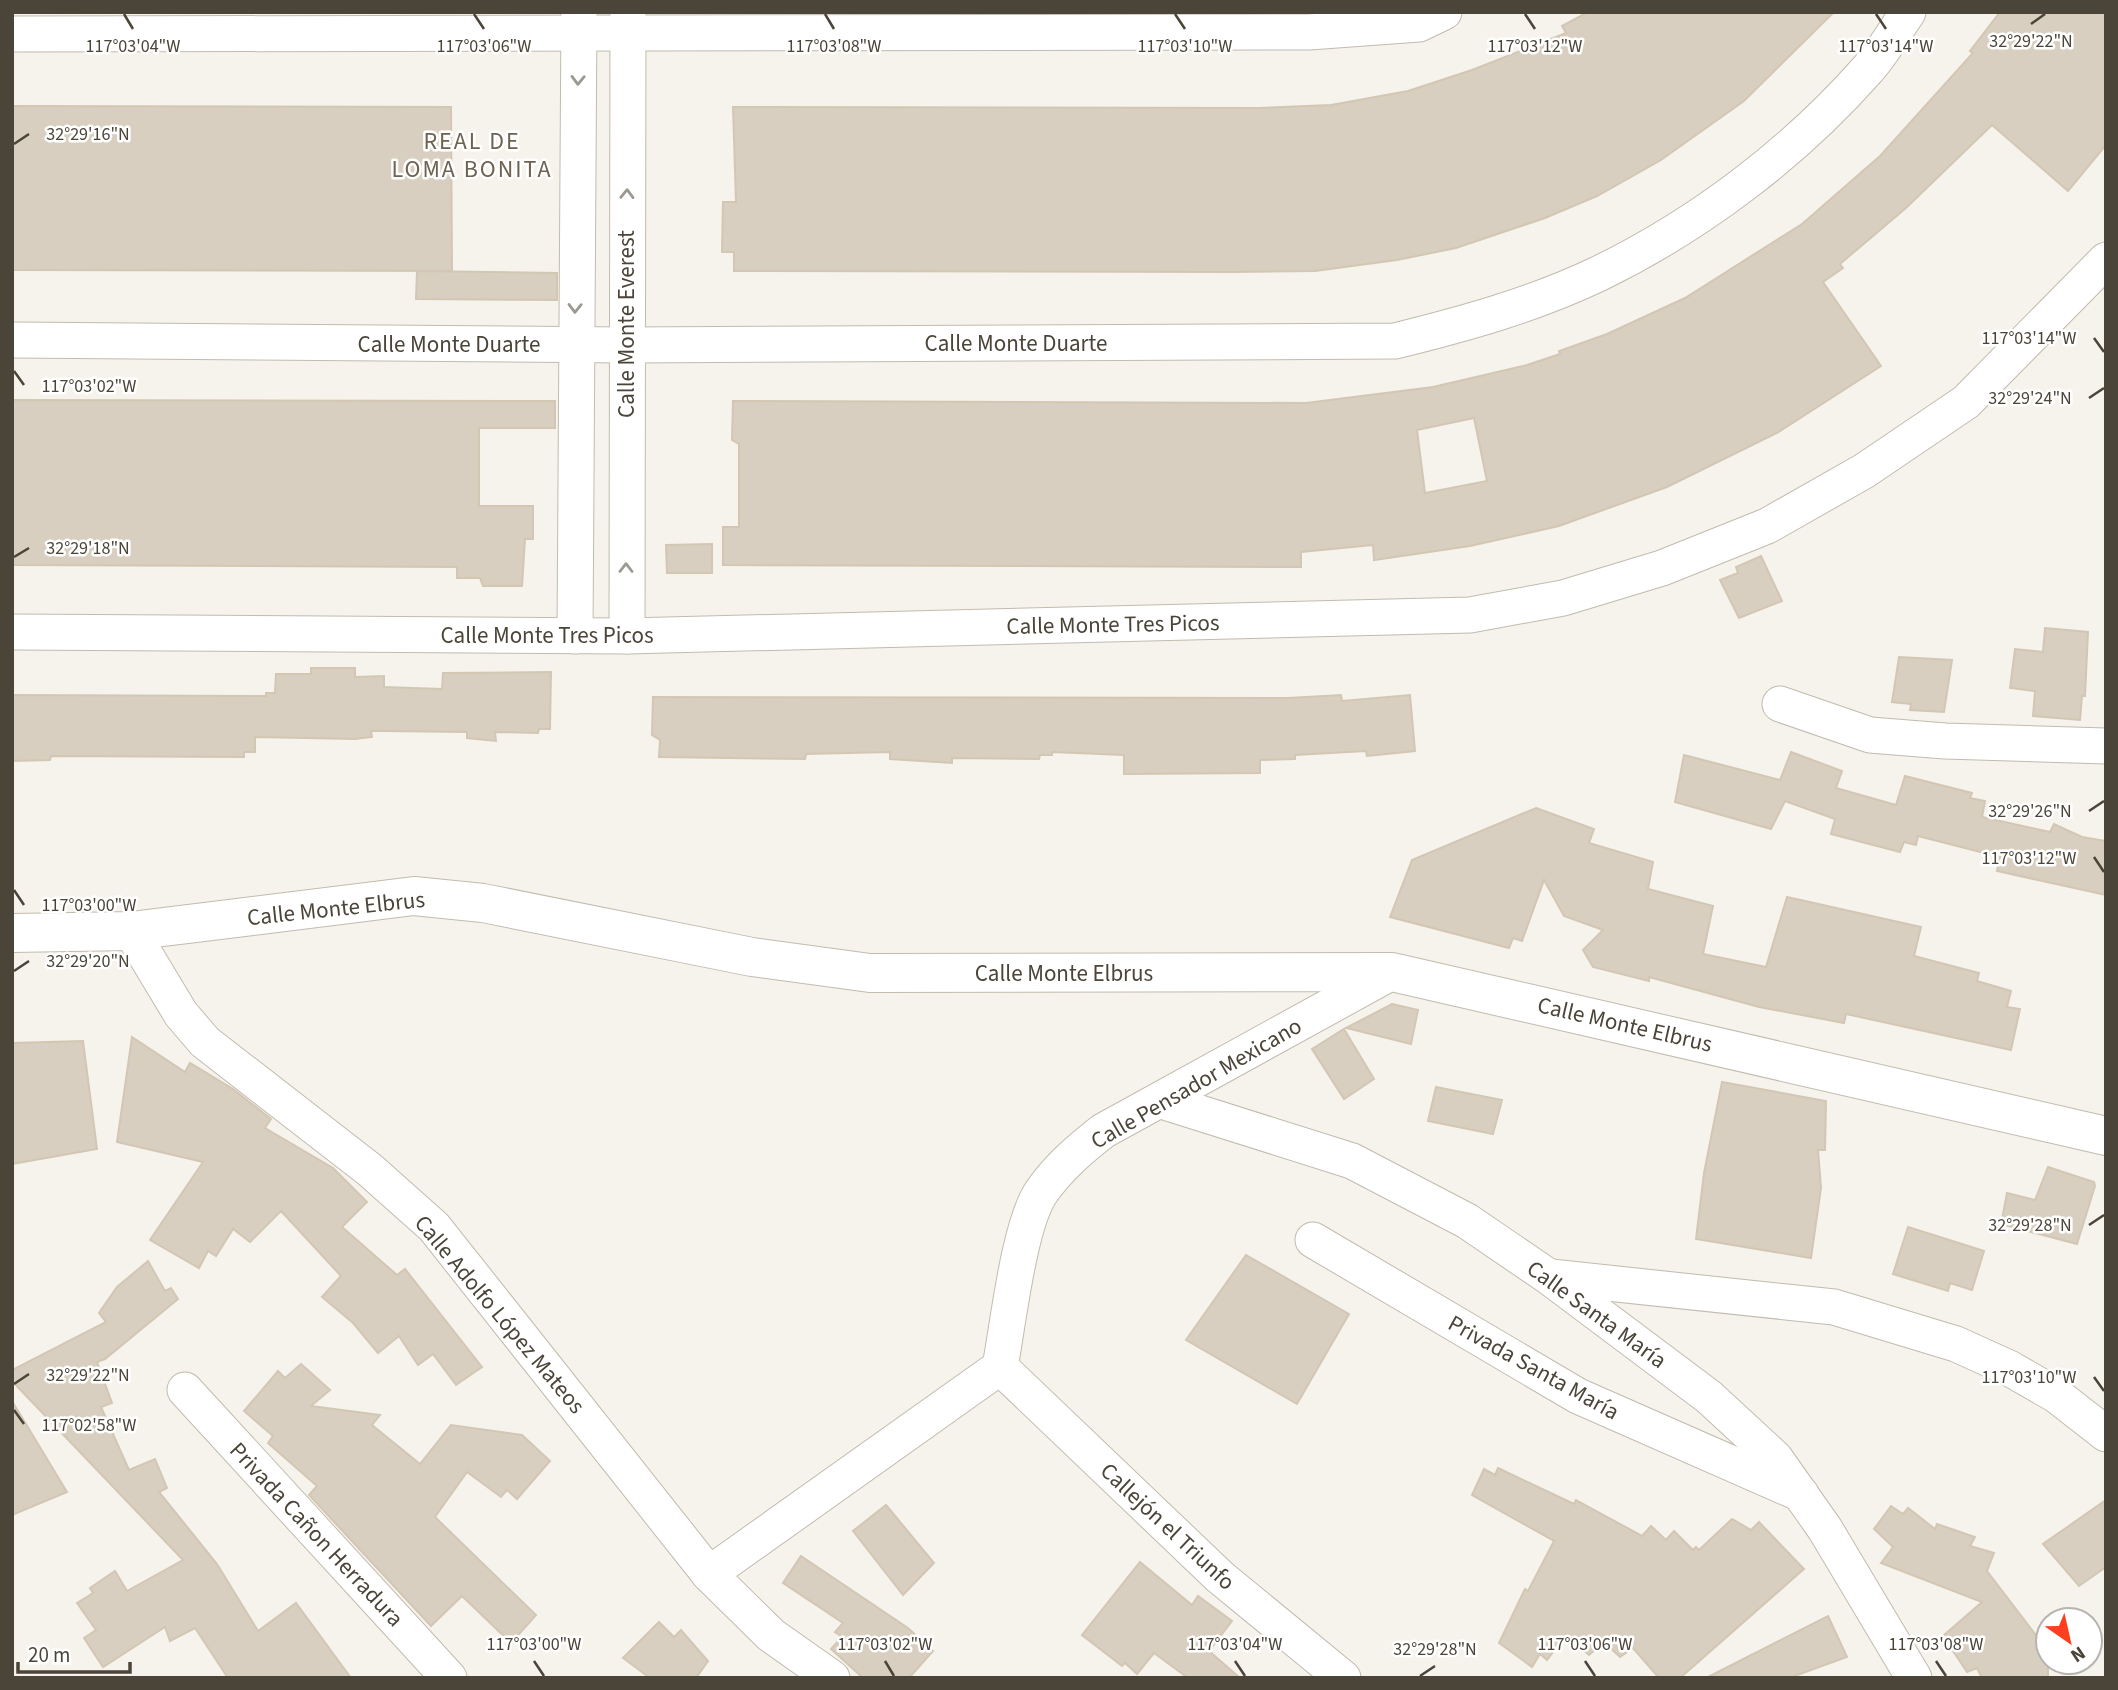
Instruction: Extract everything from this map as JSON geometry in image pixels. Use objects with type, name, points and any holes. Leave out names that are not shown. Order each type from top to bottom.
[{"type":"street","points":[[12,34],[578,22],[1309,32],[1419,24],[1444,12]]},
{"type":"street","name":"Calle Monte Duarte","points":[[12,340],[575,345],[1395,341],[1462,324],[1598,274],[1674,232],[1751,179],[1810,128],[1870,68],[1908,12]]},
{"type":"street","points":[[575,636],[578,22]]},
{"type":"street","name":"Calle Monte Everest","points":[[627,636],[625,345],[628,23]]},
{"type":"street","name":"Calle Monte Tres Picos","points":[[12,632],[627,636],[1470,615],[1563,598],[1662,569],[1767,526],[1864,471],[1966,402],[2106,260]]},
{"type":"street","points":[[1780,704],[1870,735],[1945,741],[2106,746]]},
{"type":"street","name":"Calle Monte Elbrus","points":[[12,933],[131,931],[414,896],[483,902],[752,957],[870,973],[1392,972],[2106,1136]]},
{"type":"street","name":"Calle Adolfo López Mateos","points":[[131,931],[181,1014],[205,1042],[370,1170],[434,1227],[709,1574],[771,1635],[832,1678]]},
{"type":"street","name":"Calle Pensador Mexicano","points":[[1000,1367],[1026,1229],[1040,1192],[1072,1156],[1093,1139],[1392,972]]},
{"type":"street","name":"Calle Santa María","points":[[1162,1101],[1352,1161],[1467,1221],[1549,1277],[1709,1397],[1775,1458],[1825,1529],[1914,1678]]},
{"type":"street","name":"Privada Santa María","points":[[1314,1240],[1578,1396],[1801,1494]]},
{"type":"street","points":[[1549,1277],[1834,1307],[1956,1344],[2009,1368],[2056,1395],[2106,1434]]},
{"type":"street","points":[[709,1574],[1000,1367]]},
{"type":"street","name":"Callejón el Triunfo","points":[[1000,1367],[1220,1577],[1343,1678]]},
{"type":"street","name":"Privada Cañon Herradura","points":[[185,1390],[449,1678]]},
{"type":"building","points":[[1588,12],[1834,12],[1744,101],[1661,160],[1597,196],[1545,218],[1456,248],[1397,260],[1315,271],[1233,272],[734,271],[734,252],[722,252],[723,202],[736,202],[733,107],[1258,108],[1331,105],[1408,91],[1472,70],[1566,33],[1562,26]]},
{"type":"building","points":[[2000,12],[2106,12],[2106,145],[2068,191],[1992,125],[1906,208],[1840,264],[1843,268],[1823,282],[1881,366],[1777,433],[1667,487],[1559,526],[1470,546],[1374,560],[1373,545],[1301,552],[1301,567],[723,565],[723,527],[739,527],[739,444],[732,440],[733,401],[1306,403],[1433,387],[1527,365],[1560,354],[1559,351],[1607,334],[1685,298],[1802,224],[1880,156],[1973,53],[1970,51]],"holes":[[[1474,418],[1487,481],[1425,493],[1417,430]]]},
{"type":"building","points":[[12,106],[451,107],[452,271],[12,270]]},
{"type":"building","points":[[417,271],[557,273],[557,300],[416,299]]},
{"type":"building","points":[[12,400],[555,401],[555,428],[479,428],[479,506],[533,506],[533,539],[525,539],[522,586],[483,586],[480,578],[457,578],[457,567],[12,565]]},
{"type":"building","points":[[712,544],[712,573],[667,573],[666,545]]},
{"type":"building","points":[[1761,556],[1782,601],[1739,618],[1720,580],[1738,573],[1736,567]]},
{"type":"building","points":[[2045,628],[2088,632],[2085,696],[2082,696],[2080,720],[2033,716],[2035,691],[2010,688],[2015,649],[2043,652]]},
{"type":"building","points":[[1899,657],[1952,660],[1944,712],[1910,710],[1911,704],[1892,702]]},
{"type":"building","points":[[311,668],[355,668],[355,677],[384,676],[384,687],[442,689],[443,673],[551,672],[550,729],[539,729],[538,733],[495,732],[496,741],[467,738],[467,732],[371,731],[372,737],[355,739],[255,737],[255,752],[244,752],[244,757],[51,756],[50,760],[12,761],[12,695],[266,696],[266,693],[275,693],[276,674],[311,674]]},
{"type":"building","points":[[1341,695],[1342,701],[1410,695],[1415,751],[1367,756],[1366,751],[1295,755],[1295,759],[1260,760],[1260,773],[1124,774],[1124,755],[1052,752],[1052,755],[1040,755],[1039,759],[952,758],[952,763],[890,759],[890,752],[806,754],[805,759],[659,757],[660,740],[652,735],[653,697],[1288,698]]},
{"type":"building","points":[[1791,752],[1842,771],[1836,788],[1896,805],[1905,776],[1972,793],[1970,798],[1985,801],[1982,817],[2050,832],[2054,824],[2082,837],[2106,841],[2106,895],[1997,871],[2000,857],[1918,836],[1916,845],[1904,842],[1900,852],[1831,834],[1835,819],[1785,801],[1771,829],[1675,802],[1684,755],[1780,780]]},
{"type":"building","points":[[1536,808],[1594,829],[1589,843],[1653,862],[1648,889],[1713,906],[1703,954],[1766,967],[1787,897],[1921,927],[1914,956],[1979,973],[1977,981],[2011,991],[2007,1007],[2020,1009],[2011,1050],[1846,1014],[1844,1023],[1759,1007],[1649,977],[1649,981],[1593,967],[1583,950],[1603,930],[1564,916],[1544,880],[1522,941],[1513,938],[1509,948],[1390,917],[1412,860]]},
{"type":"building","points":[[1392,1004],[1418,1010],[1411,1044],[1346,1028]]},
{"type":"building","points":[[1344,1029],[1374,1079],[1344,1099],[1312,1049]]},
{"type":"building","points":[[132,1037],[185,1072],[190,1063],[233,1089],[271,1119],[265,1128],[333,1168],[367,1202],[342,1227],[397,1275],[405,1269],[482,1367],[456,1385],[433,1354],[418,1365],[399,1336],[378,1353],[353,1323],[322,1297],[341,1276],[281,1211],[250,1242],[233,1229],[216,1256],[208,1251],[199,1268],[150,1240],[203,1162],[117,1142]]},
{"type":"building","points":[[83,1041],[97,1149],[12,1164],[12,1043]]},
{"type":"building","points":[[1722,1082],[1826,1101],[1825,1150],[1818,1150],[1821,1188],[1811,1258],[1696,1239],[1704,1173]]},
{"type":"building","points":[[1436,1087],[1502,1100],[1493,1134],[1428,1121]]},
{"type":"building","points":[[2048,1167],[2094,1182],[2077,1244],[2001,1224],[2007,1193],[2035,1200]]},
{"type":"building","points":[[1908,1227],[1984,1251],[1972,1290],[1950,1283],[1948,1291],[1893,1274]]},
{"type":"building","points":[[1246,1255],[1349,1314],[1297,1404],[1186,1340]]},
{"type":"building","points":[[148,1261],[165,1291],[171,1288],[178,1299],[105,1359],[97,1362],[112,1403],[101,1407],[129,1470],[155,1459],[167,1488],[159,1492],[217,1564],[258,1631],[296,1603],[351,1678],[228,1678],[195,1628],[170,1641],[165,1627],[103,1667],[84,1638],[96,1630],[77,1603],[93,1593],[90,1588],[115,1571],[127,1591],[183,1560],[12,1381],[12,1370],[106,1322],[99,1313],[117,1287]]},
{"type":"building","points":[[301,1364],[330,1390],[311,1406],[380,1415],[372,1425],[420,1464],[451,1425],[522,1435],[550,1461],[517,1499],[507,1490],[501,1497],[467,1472],[435,1517],[536,1615],[511,1643],[462,1596],[431,1626],[309,1495],[317,1486],[268,1443],[273,1436],[244,1411],[278,1371],[285,1378]]},
{"type":"building","points":[[12,1401],[67,1492],[12,1515]]},
{"type":"building","points":[[1498,1468],[1574,1504],[1576,1500],[1642,1536],[1651,1526],[1666,1540],[1674,1531],[1693,1550],[1696,1547],[1699,1550],[1732,1519],[1751,1530],[1759,1522],[1804,1569],[1680,1678],[1659,1678],[1633,1648],[1620,1657],[1604,1642],[1589,1655],[1566,1635],[1547,1660],[1540,1654],[1532,1667],[1499,1643],[1525,1589],[1528,1591],[1554,1541],[1472,1495],[1484,1469],[1495,1475]]},
{"type":"building","points":[[2106,1500],[2106,1567],[2079,1586],[2043,1544]]},
{"type":"building","points":[[886,1505],[934,1563],[903,1595],[853,1531]]},
{"type":"building","points":[[1891,1506],[1903,1514],[1908,1508],[1935,1529],[1937,1524],[1975,1537],[1970,1546],[1994,1553],[1987,1571],[2034,1633],[2034,1676],[2048,1678],[1982,1678],[1977,1668],[1967,1672],[1943,1636],[1982,1602],[1881,1563],[1893,1547],[1874,1529]]},
{"type":"building","points":[[801,1556],[908,1628],[933,1651],[909,1678],[863,1678],[831,1649],[842,1637],[835,1632],[843,1623],[783,1583]]},
{"type":"building","points":[[1140,1562],[1192,1605],[1198,1596],[1232,1621],[1209,1651],[1240,1678],[1188,1678],[1154,1653],[1137,1674],[1125,1663],[1122,1666],[1082,1635]]},
{"type":"building","points":[[1828,1616],[1847,1657],[1789,1678],[1706,1678]]},
{"type":"building","points":[[659,1622],[674,1637],[681,1630],[708,1661],[696,1678],[650,1678],[623,1658]]},
{"type":"district","name":"REAL DE LOMA BONITA","points":[[472,155]]}]
